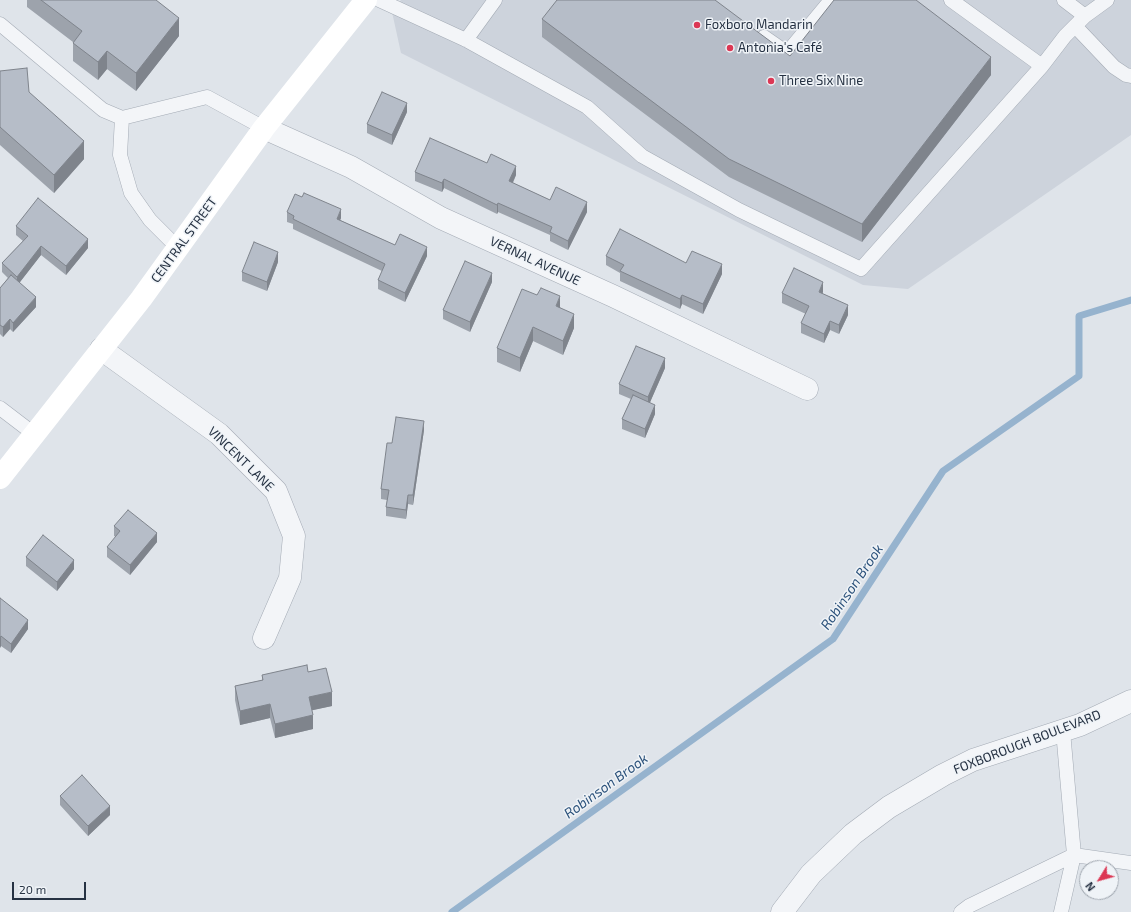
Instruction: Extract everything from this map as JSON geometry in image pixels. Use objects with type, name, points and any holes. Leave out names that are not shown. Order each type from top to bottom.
[{"type":"main road","name":"CENTRAL STREET","points":[[0,478],[178,248],[264,128],[366,0]]},
{"type":"street","name":"VERNAL AVENUE","points":[[264,128],[350,167],[441,218],[613,296],[807,390]]},
{"type":"street","name":"VINCENT LANE","points":[[101,349],[219,434],[276,491],[294,536],[290,578],[264,638]]},
{"type":"street","name":"FOXBOROUGH BOULEVARD","points":[[782,912],[811,874],[853,834],[889,807],[943,775],[973,760],[1080,725],[1131,701]]},
{"type":"lane","points":[[379,0],[466,40],[587,107],[642,156],[739,210],[861,269],[1042,66],[1066,36],[1085,16],[1107,0]]},
{"type":"lane","points":[[466,40],[495,0]]},
{"type":"lane","points":[[755,31],[787,53],[829,0]]},
{"type":"lane","points":[[951,0],[1042,66]]},
{"type":"lane","points":[[1064,0],[1085,16]]},
{"type":"lane","points":[[0,24],[103,110],[122,118],[207,97],[264,128]]},
{"type":"lane","points":[[1076,27],[1114,67],[1126,75],[1131,76]]},
{"type":"lane","points":[[122,118],[120,155],[131,193],[150,220],[178,248]]},
{"type":"lane","points":[[0,408],[34,434]]},
{"type":"lane","points":[[1062,912],[1074,855],[1063,731]]},
{"type":"lane","points":[[961,912],[969,906],[1074,855],[1131,863]]},
{"type":"shaded area","points":[[401,0],[1131,0],[1131,135],[908,289],[863,285],[401,53],[392,12]]},
{"type":"building","points":[[41,0],[156,0],[179,18],[136,73],[107,51],[98,62],[73,43],[82,31]]},
{"type":"building","points":[[557,0],[715,0],[790,56],[834,0],[916,0],[991,57],[862,224],[729,159],[542,19]]},
{"type":"building","points":[[27,68],[29,92],[84,141],[54,175],[0,127],[0,71]]},
{"type":"building","points":[[382,92],[407,103],[392,135],[367,124]]},
{"type":"building","points":[[430,138],[487,163],[491,154],[516,166],[509,181],[550,200],[556,187],[587,202],[568,241],[550,232],[552,227],[498,203],[497,205],[444,179],[442,183],[415,172]]},
{"type":"building","points":[[304,193],[341,209],[337,219],[395,245],[400,234],[427,247],[405,293],[378,280],[385,264],[293,219],[294,216],[287,212],[295,194],[302,197]]},
{"type":"building","points":[[38,198],[88,239],[66,266],[41,246],[17,277],[2,263],[28,236],[16,226]]},
{"type":"building","points":[[620,229],[686,263],[692,251],[722,264],[703,304],[682,295],[680,299],[620,271],[624,265],[606,256]]},
{"type":"building","points":[[254,242],[278,252],[267,282],[242,272]]},
{"type":"building","points":[[465,261],[492,273],[470,322],[443,310]]},
{"type":"building","points":[[794,268],[823,282],[819,292],[848,305],[839,325],[830,321],[824,334],[801,323],[809,306],[782,293]]},
{"type":"building","points":[[11,275],[36,297],[13,323],[10,319],[3,327],[0,325],[0,288]]},
{"type":"building","points":[[541,288],[560,296],[556,306],[574,314],[563,341],[533,327],[520,358],[497,348],[522,289],[537,295]]},
{"type":"building","points":[[636,346],[665,358],[648,397],[619,384]]},
{"type":"building","points":[[633,395],[655,405],[645,429],[622,419]]},
{"type":"building","points":[[396,417],[424,421],[413,495],[408,495],[406,510],[386,507],[389,490],[381,489],[387,443],[392,443]]},
{"type":"building","points":[[128,510],[157,533],[130,565],[107,547],[120,531],[114,526]]},
{"type":"building","points":[[43,535],[74,560],[57,582],[26,557]]},
{"type":"building","points":[[0,598],[28,620],[11,644],[1,636],[0,638]]},
{"type":"building","points":[[307,665],[308,672],[326,668],[332,692],[309,697],[313,715],[275,724],[270,704],[240,711],[235,686],[263,680],[262,675]]},
{"type":"building","points":[[82,775],[110,806],[88,826],[60,796]]},
{"type":"waterway","name":"Robinson Brook","points":[[452,912],[833,639],[943,471],[1079,376],[1079,316],[1131,300]]},
{"type":"place","name":"Foxboro Mandarin","points":[[697,25]]},
{"type":"place","name":"Antonia's Café","points":[[730,48]]},
{"type":"place","name":"Three Six Nine","points":[[771,81]]}]
